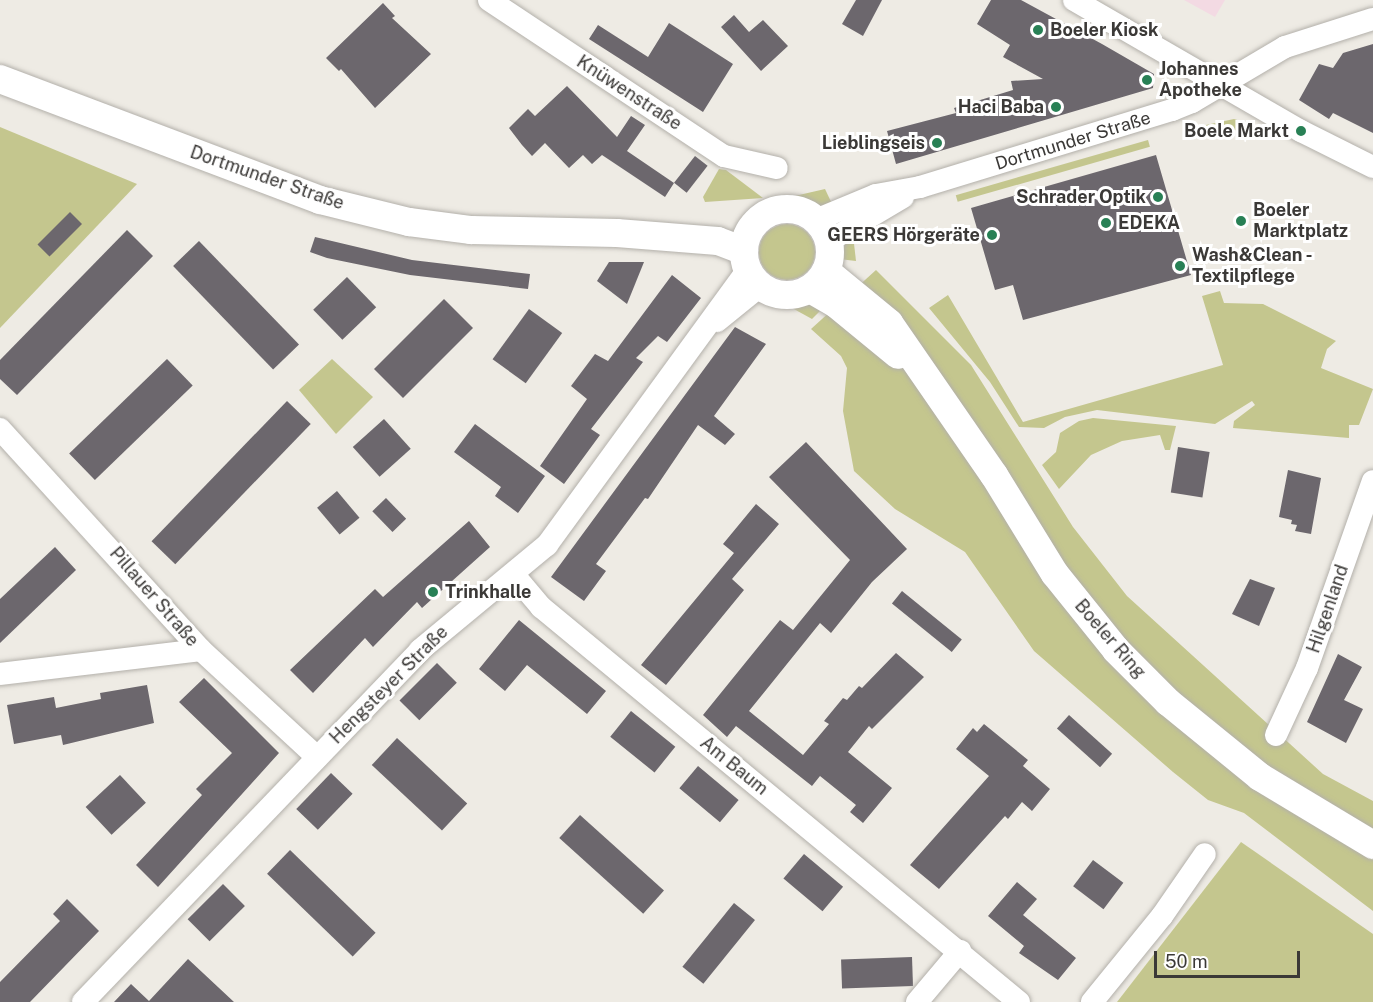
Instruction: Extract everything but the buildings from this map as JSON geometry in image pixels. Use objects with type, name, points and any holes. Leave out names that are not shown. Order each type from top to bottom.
[{"type":"main road","name":"Dortmunder Straße","points":[[0,79],[320,200],[409,222],[471,230],[616,233],[718,241],[751,258]]},
{"type":"main road","points":[[784,209],[804,213],[822,231],[818,280],[782,295],[751,258],[763,217],[784,209]]},
{"type":"main road","name":"Boeler Ring","points":[[818,280],[836,304],[915,366],[975,447],[1054,574],[1116,650],[1168,702],[1260,777],[1373,845]]},
{"type":"street","name":"Knüwenstraße","points":[[489,0],[724,156],[777,168]]},
{"type":"street","points":[[1074,0],[1373,167]]},
{"type":"street","name":"Dortmunder Straße","points":[[822,231],[920,187],[1172,110],[1222,84],[1285,46],[1373,19]]},
{"type":"street","name":"Hengsteyer Straße","points":[[83,1002],[436,636],[514,575],[547,545],[704,331],[751,258]]},
{"type":"street","name":"Pillauer Straße","points":[[0,429],[201,650],[317,757]]},
{"type":"street","name":"Hilgenland","points":[[1276,735],[1307,668],[1373,481]]},
{"type":"street","name":"Am Baum","points":[[514,575],[541,607],[1019,1002]]},
{"type":"street","points":[[0,674],[201,650]]},
{"type":"street","points":[[1092,1002],[1162,916],[1205,854]]},
{"type":"street","points":[[917,1002],[960,951]]},
{"type":"shaded area","points":[[1184,0],[1225,0],[1215,17]]},
{"type":"green space","points":[[1234,119],[1266,129],[1264,133],[1233,130],[1232,126],[1227,129],[1192,128]]},
{"type":"green space","points":[[0,127],[137,184],[0,328]]},
{"type":"green space","points":[[1148,140],[1150,147],[958,202],[956,195]]},
{"type":"green space","points":[[719,169],[726,170],[763,198],[705,202],[703,197]]},
{"type":"green space","points":[[825,189],[833,206],[819,207],[786,198]]},
{"type":"green space","points":[[787,224],[802,229],[810,237],[815,252],[810,267],[802,275],[787,280],[772,275],[764,267],[759,252],[764,237],[772,229]]},
{"type":"green space","points":[[853,235],[856,261],[839,259],[843,247]]},
{"type":"green space","points":[[876,270],[971,365],[1073,527],[1127,596],[1323,774],[1373,801],[1373,911],[1244,813],[1208,800],[1173,772],[1034,651],[965,552],[895,509],[854,471],[843,411],[847,368],[841,356],[811,329]]},
{"type":"green space","points":[[1220,291],[1224,303],[1263,304],[1336,341],[1327,349],[1321,368],[1373,389],[1359,425],[1349,425],[1349,438],[1233,428],[1234,421],[1255,405],[1252,401],[1215,424],[1097,410],[1065,417],[1044,428],[1019,427],[990,382],[929,308],[948,295],[1023,422],[1223,365],[1202,296]]},
{"type":"green space","points":[[808,301],[820,311],[812,319],[783,303]]},
{"type":"green space","points":[[332,359],[373,397],[336,434],[299,390]]},
{"type":"green space","points":[[1093,418],[1176,426],[1170,450],[1165,450],[1160,435],[1122,441],[1091,455],[1059,489],[1042,465],[1056,452],[1060,433],[1079,421]]},
{"type":"green space","points":[[1241,842],[1373,934],[1373,1002],[1117,1002]]},
{"type":"place","name":"Boeler Kiosk","points":[[1038,30]]},
{"type":"place","name":"Johannes Apotheke","points":[[1147,80]]},
{"type":"place","name":"Haci Baba","points":[[1056,107]]},
{"type":"place","name":"Boele Markt","points":[[1301,131]]},
{"type":"place","name":"Lieblingseis","points":[[937,143]]},
{"type":"place","name":"Schrader Optik","points":[[1158,197]]},
{"type":"place","name":"Boeler Marktplatz","points":[[1241,221]]},
{"type":"place","name":"EDEKA","points":[[1106,223]]},
{"type":"place","name":"GEERS Hörgeräte","points":[[992,235]]},
{"type":"place","name":"Wash&Clean - Textilpflege","points":[[1180,266]]},
{"type":"place","name":"Trinkhalle","points":[[433,592]]}]
